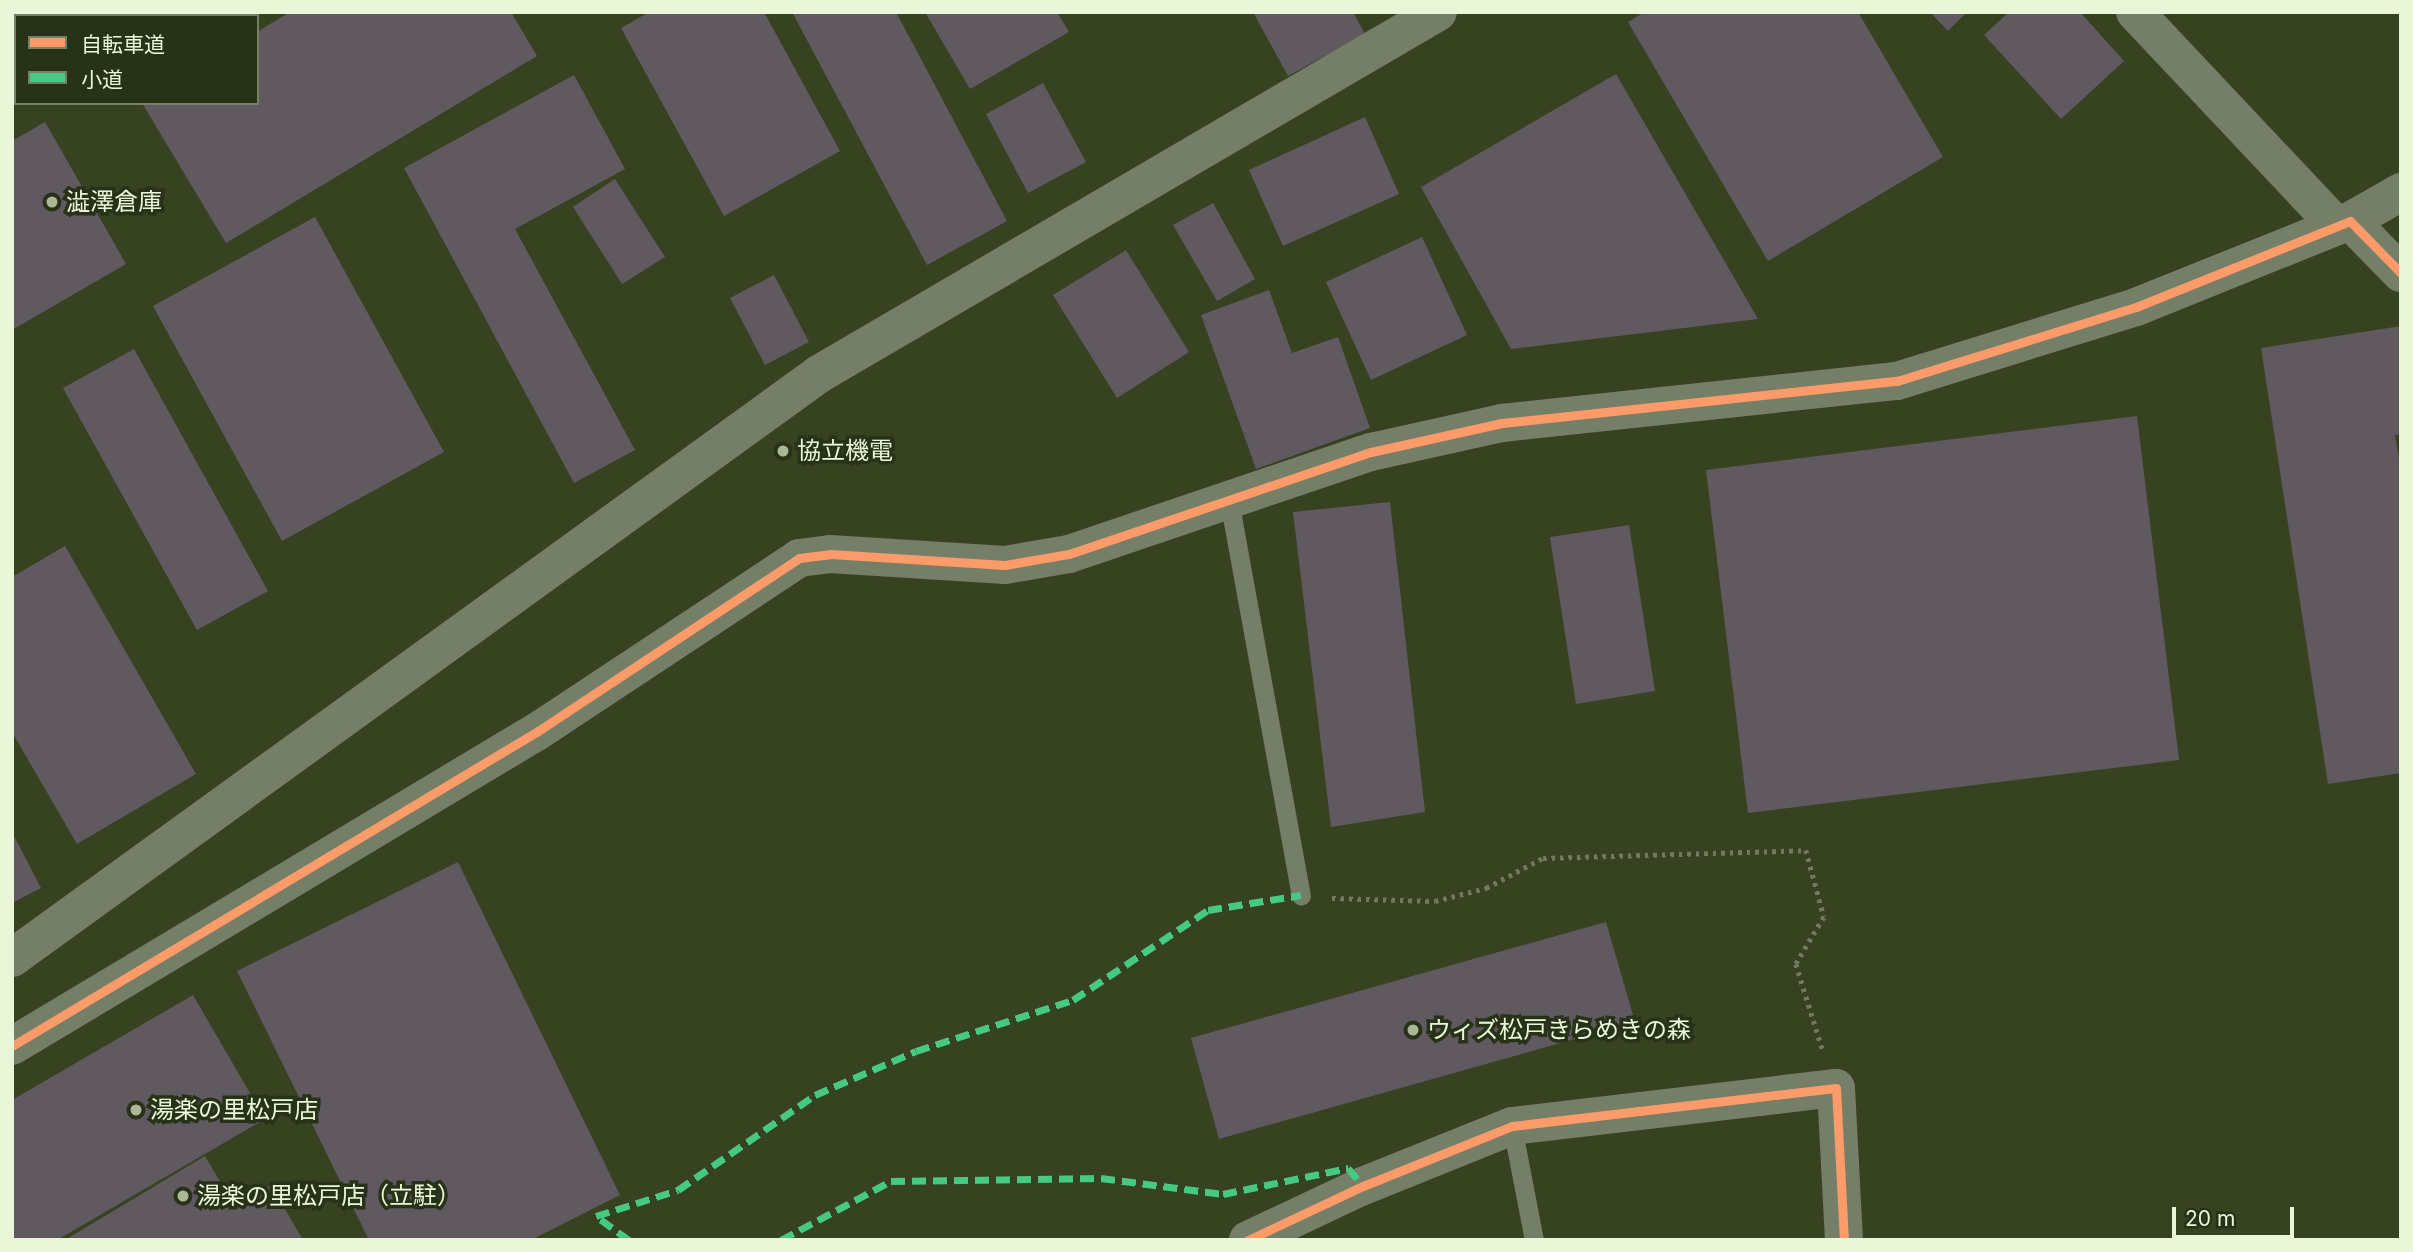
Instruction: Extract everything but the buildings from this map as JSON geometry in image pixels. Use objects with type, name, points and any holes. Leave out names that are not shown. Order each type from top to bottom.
[{"type":"street","points":[[12,958],[819,374],[1438,12]]},
{"type":"street","points":[[2134,12],[2344,223],[2401,274]]},
{"type":"street","points":[[12,1046],[538,731],[799,558],[830,554],[1004,565],[1069,554],[1371,452],[1502,423],[1897,381],[2136,307],[2344,223],[2401,192]]},
{"type":"street","points":[[1248,1240],[1363,1185],[1512,1126],[1836,1088],[1844,1240]]},
{"type":"lane","points":[[1229,500],[1301,895]]},
{"type":"lane","points":[[1512,1126],[1534,1240]]},
{"type":"path","points":[[1301,895],[1435,901],[1486,888],[1543,858],[1806,850],[1824,917],[1796,964],[1836,1088]]},
{"type":"marked path","points":[[629,1240],[596,1216],[678,1190],[815,1095],[916,1051],[1073,1000],[1208,910],[1301,895]]},
{"type":"marked path","points":[[781,1240],[891,1181],[1101,1178],[1223,1194],[1348,1168],[1363,1186]]},
{"type":"cycle path","points":[[12,1046],[538,731],[799,558],[830,554],[1005,565],[1069,554],[1371,452],[1502,423],[1897,381],[2136,307],[2350,221],[2401,273]]},
{"type":"cycle path","points":[[1248,1240],[1363,1186],[1512,1126],[1836,1088],[1844,1240]]},
{"type":"place","name":"澁澤倉庫","points":[[52,202]]},
{"type":"place","name":"協立機電","points":[[783,451]]},
{"type":"place","name":"ウィズ松戸きらめきの森","points":[[1413,1030]]},
{"type":"place","name":"湯楽の里松戸店","points":[[136,1110]]},
{"type":"place","name":"湯楽の里松戸店（立駐）","points":[[183,1196]]}]
